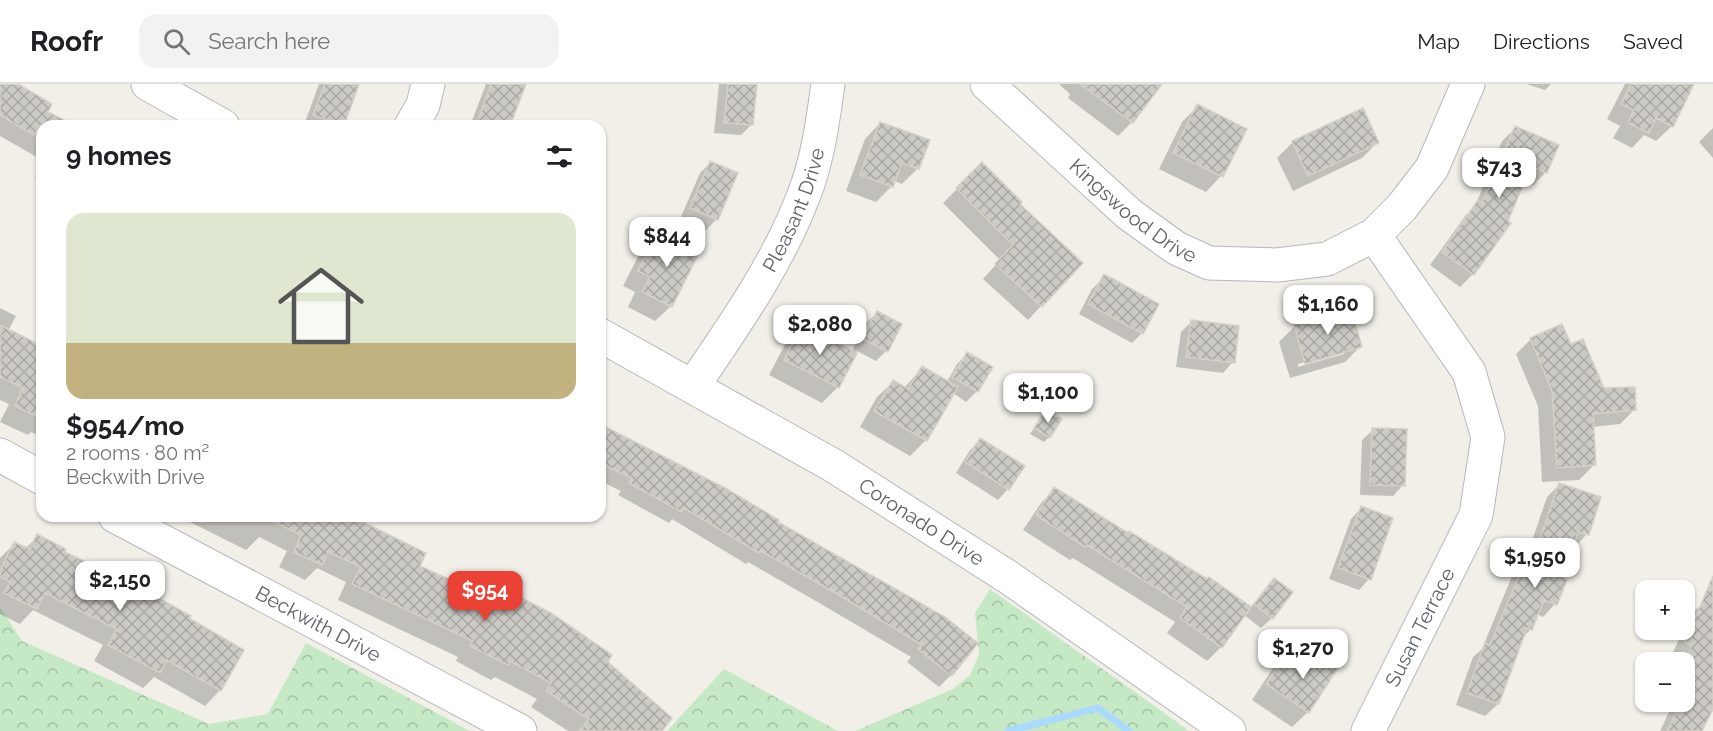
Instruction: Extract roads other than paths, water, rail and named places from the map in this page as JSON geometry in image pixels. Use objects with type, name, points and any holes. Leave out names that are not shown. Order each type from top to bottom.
[{"type":"street","points":[[148,84],[212,120]]},
{"type":"street","points":[[414,120],[423,105],[428,84]]},
{"type":"street","name":"Pleasant Drive","points":[[693,386],[747,307],[786,239],[806,190],[823,127],[828,84]]},
{"type":"street","name":"Kingswood Drive","points":[[987,84],[1129,214],[1176,248],[1209,263],[1278,265],[1327,259],[1374,235],[1402,207],[1432,168],[1468,84]]},
{"type":"street","name":"Susan Terrace","points":[[1368,731],[1476,515],[1488,437],[1469,372],[1374,235]]},
{"type":"street","name":"Coronado Drive","points":[[606,338],[834,466],[1008,577],[1229,731]]},
{"type":"street","points":[[0,456],[36,475]]},
{"type":"street","name":"Beckwith Drive","points":[[126,522],[520,731]]},
{"type":"waterway","points":[[1008,731],[1098,708],[1129,731]]}]
